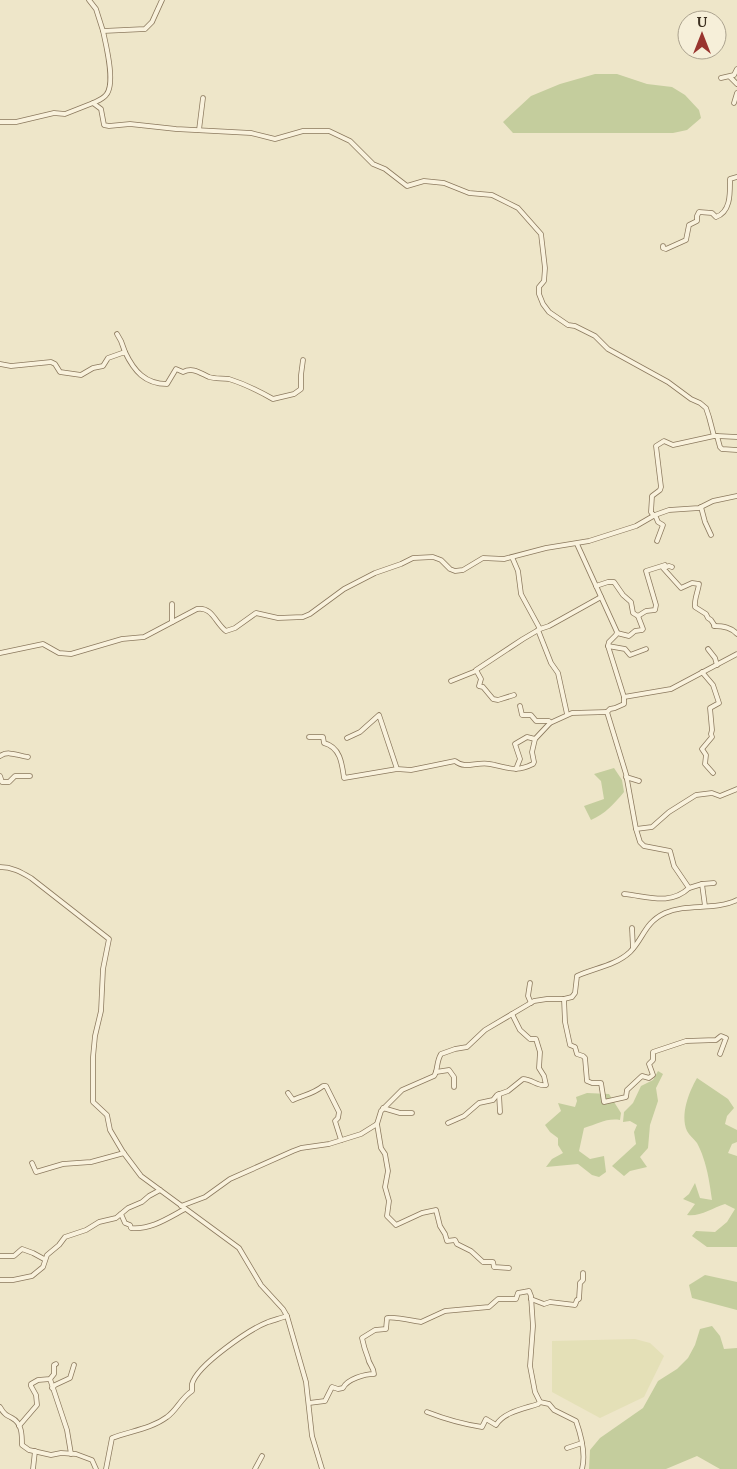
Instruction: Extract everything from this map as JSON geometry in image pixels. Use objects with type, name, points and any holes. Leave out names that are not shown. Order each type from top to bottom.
[{"type":"street","points":[[0,122],[16,122],[54,113],[65,114],[93,103],[107,94],[110,76],[103,31],[96,9],[89,0]]},
{"type":"street","points":[[103,31],[145,29],[152,22],[162,0]]},
{"type":"street","points":[[721,78],[736,74],[737,69]]},
{"type":"street","points":[[730,77],[737,84]]},
{"type":"street","points":[[734,103],[737,93]]},
{"type":"street","points":[[199,130],[203,98]]},
{"type":"street","points":[[93,103],[101,110],[106,126],[136,124],[176,129],[251,133],[276,139],[303,131],[329,131],[350,141],[373,164],[384,168],[407,186],[424,181],[444,182],[469,193],[492,196],[518,208],[541,234],[545,268],[544,281],[539,287],[539,294],[549,312],[568,325],[575,326],[594,336],[608,349],[668,382],[691,399],[700,403],[706,408],[721,448],[737,450]]},
{"type":"street","points":[[663,246],[666,249],[686,240],[689,225],[696,221],[696,216],[699,212],[712,213],[716,217],[720,216],[730,202],[730,179],[737,177]]},
{"type":"street","points":[[117,334],[122,341],[133,369],[154,383],[167,384],[176,369],[183,372],[188,369],[245,385],[273,399],[294,394],[301,389],[303,360]]},
{"type":"street","points":[[0,364],[11,366],[52,362],[60,372],[79,375],[93,368],[102,367],[108,358],[125,352]]},
{"type":"street","points":[[657,541],[663,526],[651,512],[652,496],[661,487],[656,446],[664,442],[673,445],[716,436],[737,438]]},
{"type":"street","points":[[0,653],[43,644],[59,653],[71,654],[122,639],[144,637],[202,608],[208,611],[226,631],[230,631],[256,613],[294,619],[310,614],[344,589],[375,573],[413,558],[434,556],[442,560],[450,569],[455,571],[463,570],[483,558],[504,559],[546,548],[577,544],[636,526],[669,510],[701,507],[713,501],[737,496]]},
{"type":"street","points":[[701,507],[711,535]]},
{"type":"street","points":[[577,544],[617,634]]},
{"type":"street","points":[[512,557],[518,571],[521,594],[539,630],[551,663],[558,673],[568,714]]},
{"type":"street","points":[[638,616],[646,611],[655,610],[656,606],[646,571],[668,564],[671,567],[663,568],[681,588],[692,583],[700,584],[695,598],[695,607],[701,609],[712,620],[714,626],[727,627],[734,630],[737,634]]},
{"type":"street","points":[[596,586],[614,582],[623,595],[632,602],[632,613],[638,616],[643,629],[635,631],[629,636],[617,634]]},
{"type":"street","points":[[451,681],[476,671],[485,663],[539,630],[601,597]]},
{"type":"street","points":[[172,604],[172,622]]},
{"type":"street","points":[[309,737],[323,737],[324,743],[331,745],[337,750],[342,763],[344,778],[397,769],[411,770],[455,761],[462,766],[490,764],[508,769],[530,765],[534,762],[532,752],[535,739],[550,723],[568,714],[607,712],[624,704],[624,697],[608,646],[609,642],[617,634]]},
{"type":"street","points":[[608,646],[625,649],[630,655],[646,649]]},
{"type":"street","points":[[708,649],[715,658],[717,665]]},
{"type":"street","points":[[624,697],[671,689],[737,654]]},
{"type":"street","points":[[476,671],[481,679],[479,686],[483,687],[493,699],[498,700],[514,695]]},
{"type":"street","points":[[702,672],[712,685],[719,704],[710,708],[712,730],[710,734],[712,736],[702,750],[706,755],[705,764],[714,773]]},
{"type":"street","points":[[520,706],[522,714],[532,715],[536,721],[549,721],[550,723]]},
{"type":"street","points":[[607,712],[626,777],[640,842],[644,846],[670,851],[674,866],[690,888]]},
{"type":"street","points":[[347,738],[361,732],[365,726],[379,715],[397,769]]},
{"type":"street","points":[[516,769],[520,759],[515,744],[527,737],[535,739]]},
{"type":"street","points":[[0,756],[4,753],[28,756]]},
{"type":"street","points":[[0,776],[2,782],[9,782],[15,776],[30,776]]},
{"type":"street","points":[[626,777],[639,781]]},
{"type":"street","points":[[636,829],[652,827],[669,812],[696,795],[712,793],[720,796],[737,789]]},
{"type":"street","points":[[0,868],[7,867],[20,871],[31,878],[107,937],[109,941],[105,956],[101,1011],[95,1036],[93,1057],[93,1098],[96,1106],[107,1114],[108,1127],[141,1176],[239,1248],[256,1277],[283,1308],[306,1382],[312,1436],[322,1469]]},
{"type":"street","points":[[624,894],[663,898],[680,896],[690,888],[714,883]]},
{"type":"street","points":[[702,884],[705,906]]},
{"type":"street","points":[[509,1268],[494,1267],[492,1262],[483,1262],[471,1251],[457,1244],[455,1240],[447,1241],[440,1226],[436,1210],[422,1213],[396,1225],[390,1220],[387,1216],[389,1201],[386,1187],[388,1171],[385,1154],[381,1150],[377,1132],[377,1124],[383,1108],[390,1104],[402,1090],[434,1076],[441,1054],[468,1047],[485,1030],[540,999],[564,1000],[572,997],[575,993],[577,976],[623,957],[633,948],[647,926],[663,914],[669,911],[727,904],[737,900]]},
{"type":"street","points":[[632,928],[633,948]]},
{"type":"street","points":[[530,983],[528,996],[531,1003]]},
{"type":"street","points":[[564,1000],[565,1022],[570,1045],[575,1047],[577,1054],[585,1058],[586,1081],[601,1083],[604,1102],[626,1097],[627,1090],[642,1076],[649,1078],[653,1075],[654,1073],[649,1064],[653,1060],[654,1052],[685,1041],[716,1040],[721,1036],[726,1038],[720,1054]]},
{"type":"street","points":[[448,1123],[464,1116],[479,1103],[493,1100],[498,1094],[508,1091],[523,1079],[530,1080],[540,1086],[546,1085],[544,1076],[539,1068],[540,1052],[536,1039],[530,1039],[520,1030],[512,1014]]},
{"type":"street","points":[[436,1072],[449,1070],[454,1077],[454,1087]]},
{"type":"street","points":[[288,1093],[293,1100],[300,1096],[308,1096],[326,1086],[339,1112],[338,1118],[335,1121],[341,1140]]},
{"type":"street","points":[[498,1094],[500,1112]]},
{"type":"street","points":[[383,1108],[400,1113],[412,1113]]},
{"type":"street","points":[[121,1214],[125,1223],[130,1225],[131,1228],[143,1228],[159,1223],[205,1197],[230,1179],[293,1151],[360,1134],[377,1124]]},
{"type":"street","points":[[32,1163],[36,1172],[63,1164],[91,1162],[124,1153]]},
{"type":"street","points":[[0,1280],[13,1280],[32,1276],[43,1266],[44,1259],[65,1237],[86,1230],[95,1224],[116,1218],[128,1208],[142,1202],[160,1190]]},
{"type":"street","points":[[0,1256],[14,1256],[24,1249],[44,1259]]},
{"type":"street","points":[[531,1300],[544,1304],[550,1302],[576,1305],[576,1300],[579,1299],[583,1273]]},
{"type":"street","points":[[309,1403],[325,1401],[332,1387],[343,1388],[344,1384],[359,1377],[366,1374],[374,1374],[374,1368],[368,1360],[368,1352],[362,1342],[362,1338],[375,1330],[386,1329],[386,1318],[391,1316],[420,1322],[445,1311],[489,1307],[498,1299],[516,1299],[516,1295],[520,1291],[529,1291],[531,1300],[533,1326],[530,1366],[535,1392],[540,1402]]},
{"type":"street","points":[[106,1469],[112,1438],[162,1421],[174,1411],[186,1395],[192,1392],[192,1383],[200,1371],[223,1350],[247,1333],[268,1322],[287,1316]]},
{"type":"street","points":[[19,1426],[37,1405],[38,1401],[31,1384],[38,1380],[50,1379],[54,1374],[54,1365],[56,1364]]},
{"type":"street","points":[[52,1388],[54,1385],[70,1378],[74,1365]]},
{"type":"street","points":[[50,1379],[67,1430],[71,1454]]},
{"type":"street","points":[[426,1412],[442,1419],[454,1420],[460,1424],[482,1427],[486,1419],[496,1424],[498,1419],[540,1402],[548,1404],[554,1410],[576,1421],[582,1443],[584,1459],[582,1469]]},
{"type":"street","points":[[0,1407],[5,1416],[14,1419],[19,1426],[23,1447],[52,1455],[61,1453],[79,1454],[90,1459],[96,1469]]},
{"type":"street","points":[[567,1448],[582,1443]]},
{"type":"street","points":[[33,1469],[35,1451]]},
{"type":"street","points":[[255,1469],[262,1456]]},
{"type":"shaded area","points":[[635,1339],[650,1343],[664,1356],[644,1397],[600,1418],[552,1392],[552,1341]]},
{"type":"green space","points":[[595,74],[617,74],[647,84],[672,87],[685,95],[699,110],[701,118],[687,130],[673,133],[513,133],[503,122],[531,96],[560,84]]},
{"type":"green space","points":[[614,768],[622,780],[624,792],[601,815],[591,820],[584,806],[604,799],[601,781],[594,774]]},
{"type":"green space","points":[[658,1071],[663,1074],[656,1088],[658,1101],[650,1125],[648,1148],[640,1157],[647,1167],[630,1171],[624,1176],[612,1166],[636,1144],[634,1132],[637,1125],[630,1121],[623,1122],[624,1112],[633,1103],[641,1086],[653,1080]]},
{"type":"green space","points":[[697,1078],[728,1099],[734,1108],[727,1116],[725,1124],[737,1130],[737,1142],[732,1144],[728,1153],[737,1156],[737,1247],[707,1247],[692,1236],[696,1231],[715,1232],[727,1222],[735,1209],[725,1204],[701,1213],[687,1215],[695,1204],[683,1199],[689,1194],[695,1183],[700,1198],[712,1200],[703,1155],[697,1143],[687,1131],[684,1118],[686,1103]]},
{"type":"green space","points":[[587,1093],[609,1094],[621,1113],[620,1120],[606,1121],[584,1128],[579,1151],[590,1159],[604,1156],[606,1172],[599,1177],[592,1175],[578,1164],[546,1167],[552,1159],[563,1153],[558,1145],[558,1138],[545,1125],[561,1111],[558,1103],[575,1107],[576,1097]]},
{"type":"green space","points":[[705,1275],[737,1282],[737,1310],[692,1298],[689,1285]]},
{"type":"green space","points":[[712,1326],[720,1336],[724,1349],[737,1348],[737,1469],[720,1469],[697,1456],[666,1469],[589,1469],[590,1450],[600,1438],[643,1408],[658,1381],[677,1369],[688,1358],[700,1329]]}]
